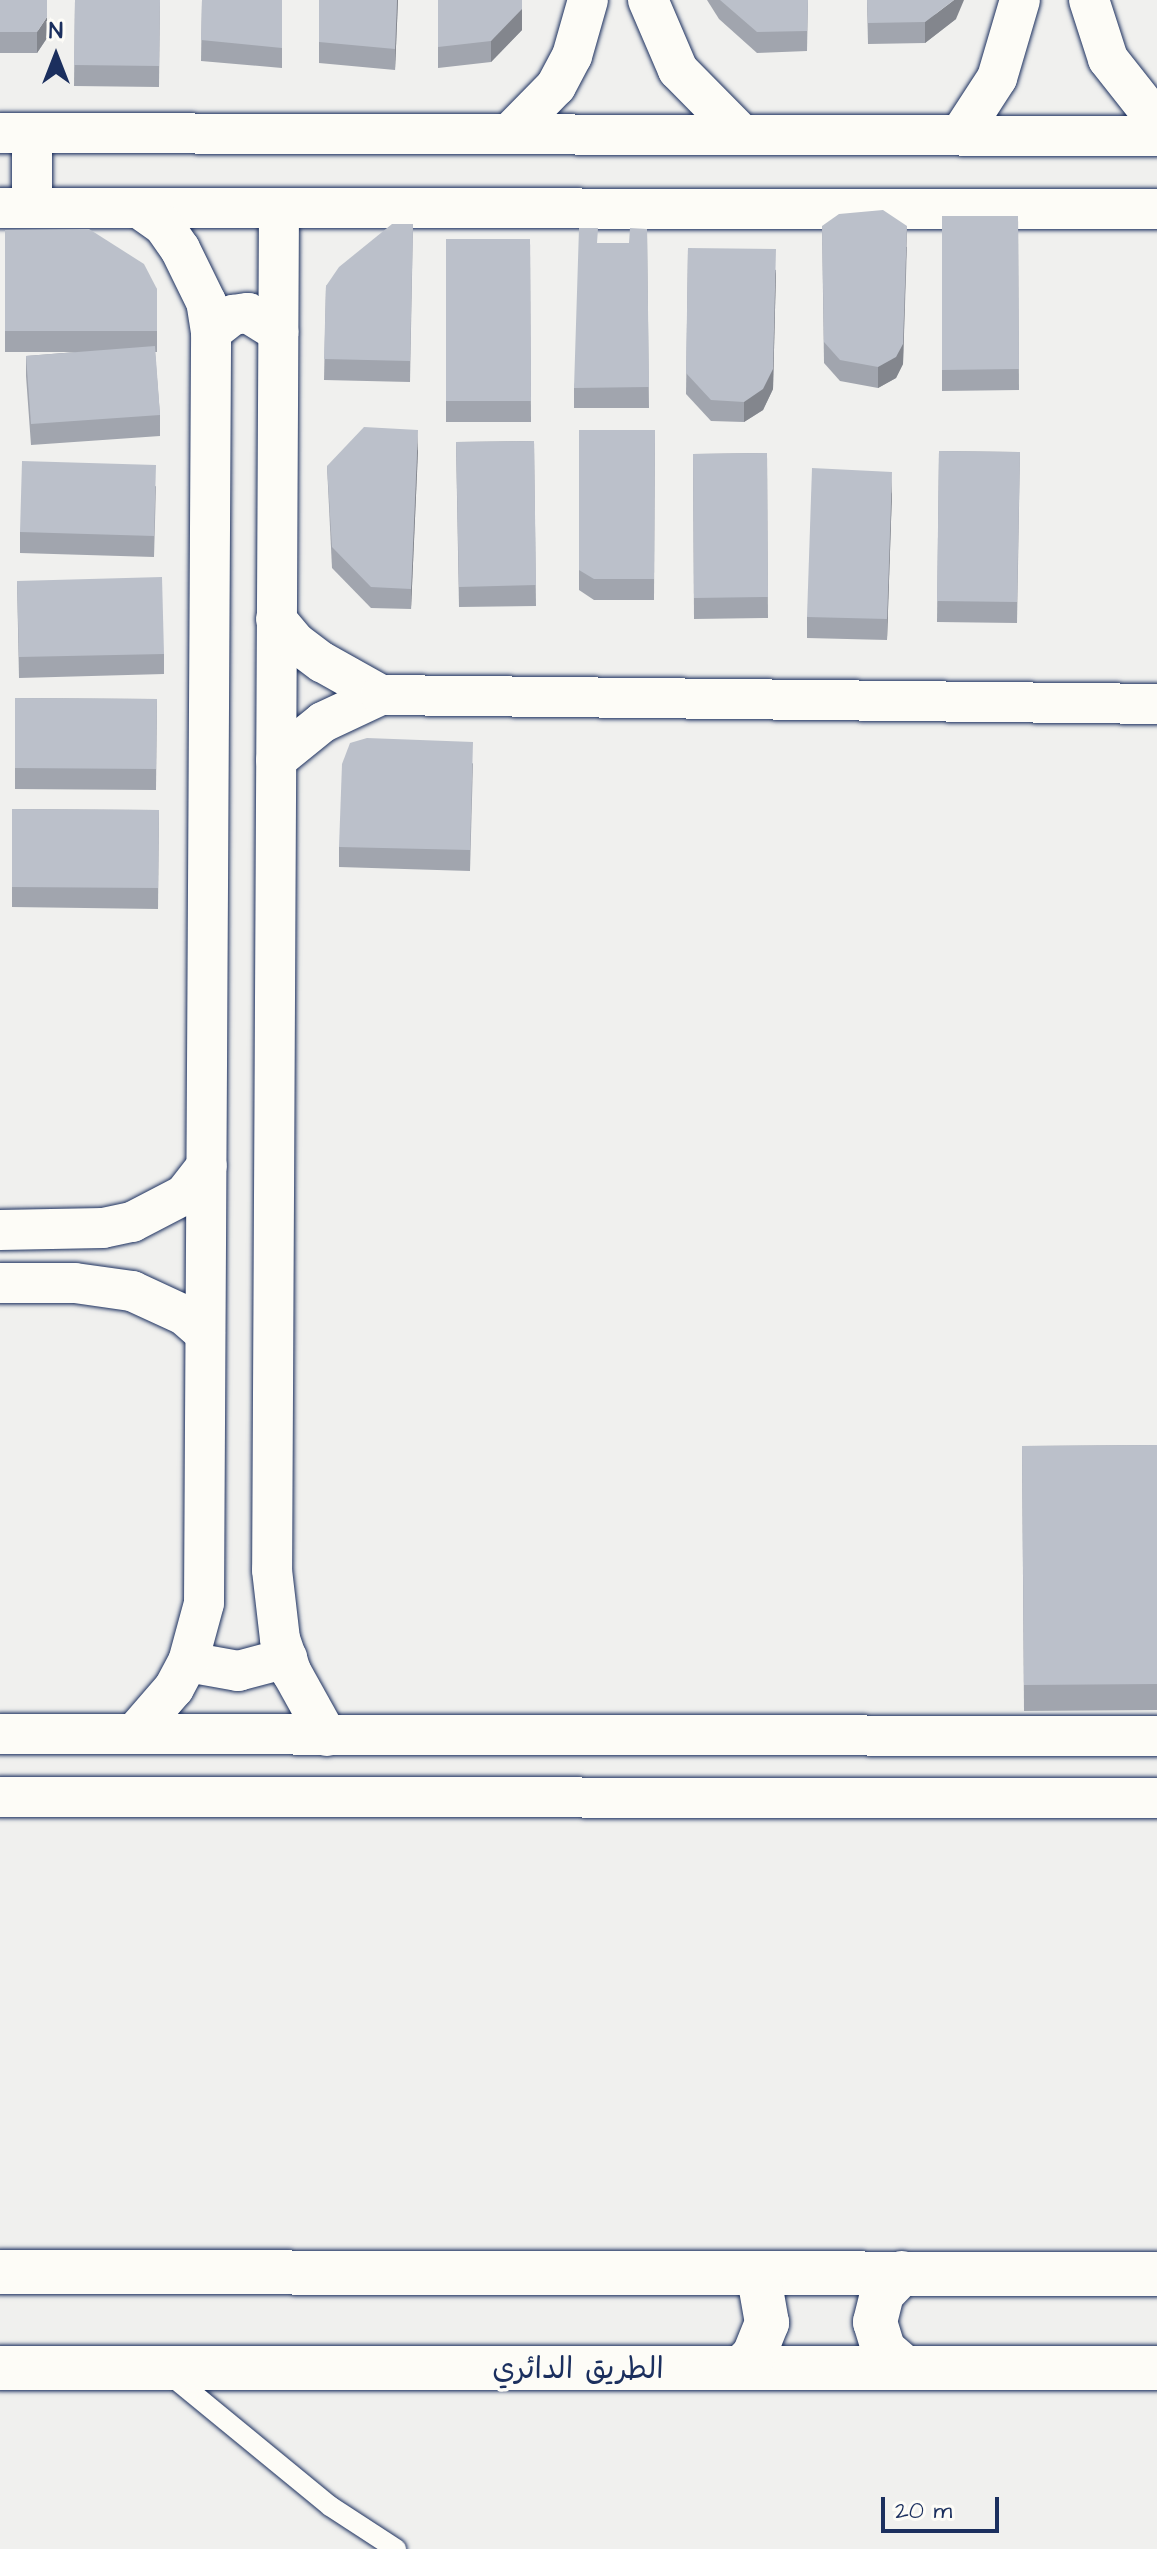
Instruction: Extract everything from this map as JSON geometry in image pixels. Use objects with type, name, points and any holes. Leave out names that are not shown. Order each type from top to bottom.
[{"type":"main road","points":[[0,2272],[1157,2274]]},
{"type":"main road","points":[[741,2368],[754,2355],[767,2323],[761,2288],[753,2273]]},
{"type":"main road","points":[[902,2273],[882,2294],[875,2322],[883,2349],[905,2368]]},
{"type":"main road","name":"الطريق الدائري","points":[[0,2368],[1157,2368]]},
{"type":"street","points":[[509,134],[556,86],[572,56],[588,0]]},
{"type":"street","points":[[648,0],[678,70],[742,135]]},
{"type":"street","points":[[960,135],[997,78],[1020,0]]},
{"type":"street","points":[[1089,0],[1108,59],[1127,89],[1157,121]]},
{"type":"street","points":[[1157,136],[16,133],[16,208],[1157,209]]},
{"type":"street","points":[[134,1734],[156,1713],[188,1662],[204,1603],[211,332],[206,302],[188,262],[163,225],[139,208]]},
{"type":"street","points":[[279,208],[272,1570],[287,1658],[327,1736]]},
{"type":"street","points":[[211,332],[220,321],[248,313],[278,332]]},
{"type":"street","points":[[276,619],[295,642],[322,662],[381,695]]},
{"type":"street","points":[[276,760],[323,722],[381,695],[1157,704]]},
{"type":"street","points":[[0,1230],[103,1228],[159,1211],[184,1195],[207,1166]]},
{"type":"street","points":[[103,1228],[112,1237],[118,1262],[104,1285]]},
{"type":"street","points":[[0,1283],[104,1285],[159,1301],[205,1333]]},
{"type":"street","points":[[188,1662],[238,1671],[287,1658]]},
{"type":"street","points":[[0,1734],[1157,1736]]},
{"type":"street","points":[[0,1797],[1157,1798]]},
{"type":"lane","points":[[165,2370],[330,2506],[396,2549]]},
{"type":"building","points":[[0,0],[47,0],[47,17],[37,32],[0,32]]},
{"type":"building","points":[[75,0],[160,0],[159,66],[74,65]]},
{"type":"building","points":[[202,0],[282,0],[282,48],[201,40]]},
{"type":"building","points":[[319,0],[397,0],[395,49],[319,42]]},
{"type":"building","points":[[438,0],[522,0],[522,9],[491,41],[438,47]]},
{"type":"building","points":[[720,0],[808,0],[807,31],[757,32]]},
{"type":"building","points":[[867,0],[954,0],[925,22],[868,23]]},
{"type":"building","points":[[883,210],[907,226],[903,344],[896,357],[878,367],[840,360],[824,342],[822,226],[839,214]]},
{"type":"building","points":[[942,216],[1018,216],[1019,369],[942,370]]},
{"type":"building","points":[[392,224],[413,224],[410,361],[324,359],[326,286],[339,267]]},
{"type":"building","points":[[579,228],[598,228],[597,243],[629,243],[630,228],[647,229],[649,387],[574,388]]},
{"type":"building","points":[[89,229],[144,264],[157,289],[157,331],[5,331],[5,230]]},
{"type":"building","points":[[446,239],[530,239],[531,401],[446,401]]},
{"type":"building","points":[[688,248],[776,249],[773,369],[763,389],[744,402],[711,400],[686,373]]},
{"type":"building","points":[[155,346],[160,415],[31,424],[26,356]]},
{"type":"building","points":[[364,427],[418,430],[411,589],[371,587],[332,547],[327,466]]},
{"type":"building","points":[[579,430],[655,430],[654,579],[594,579],[579,570]]},
{"type":"building","points":[[534,441],[536,585],[459,587],[456,442]]},
{"type":"building","points":[[939,451],[1020,452],[1017,602],[937,601]]},
{"type":"building","points":[[767,453],[768,597],[694,598],[693,454]]},
{"type":"building","points":[[22,461],[156,465],[154,536],[20,532]]},
{"type":"building","points":[[812,468],[892,472],[887,619],[807,617]]},
{"type":"building","points":[[162,577],[164,654],[19,657],[17,581]]},
{"type":"building","points":[[15,698],[157,699],[156,769],[15,768]]},
{"type":"building","points":[[367,738],[473,742],[470,850],[339,847],[342,764],[350,743]]},
{"type":"building","points":[[12,809],[159,810],[158,888],[12,887]]},
{"type":"building","points":[[1157,1445],[1157,1684],[1024,1685],[1022,1446]]}]
